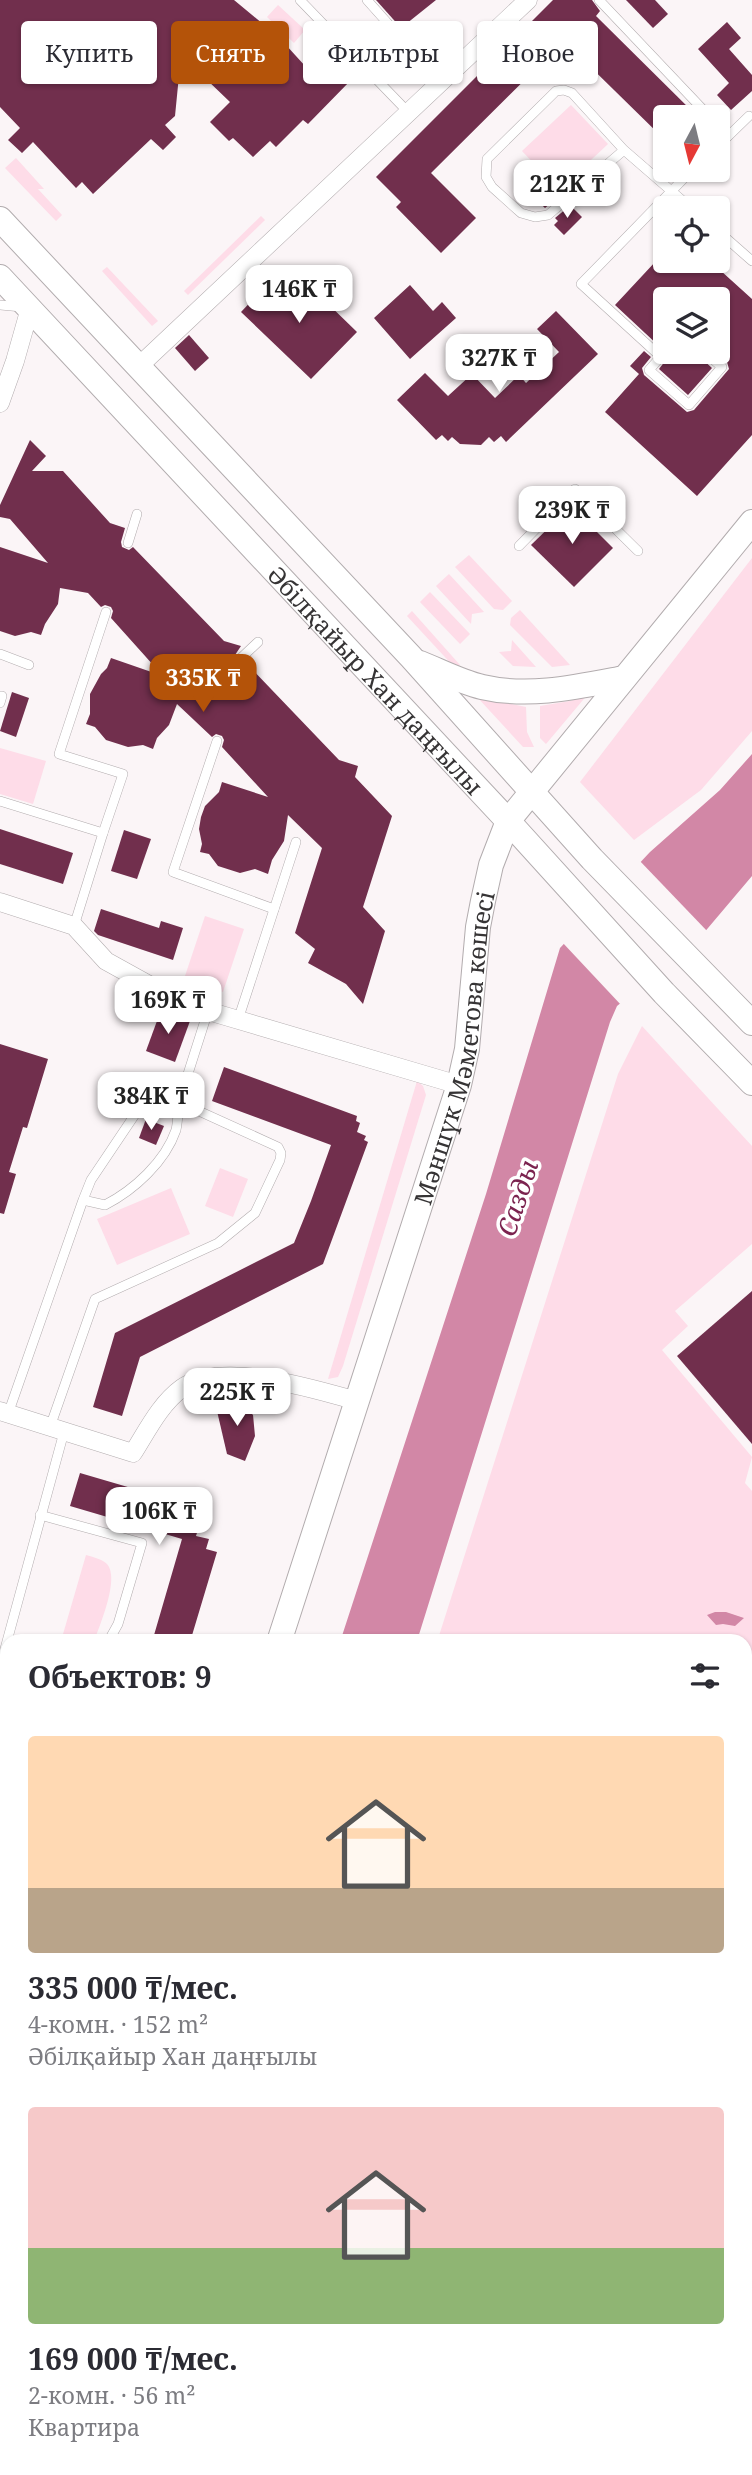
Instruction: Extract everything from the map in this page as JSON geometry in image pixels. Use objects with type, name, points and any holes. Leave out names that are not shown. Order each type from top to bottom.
[{"type":"main road","name":"Әбілқайыр Хан даңғылы","points":[[0,219],[414,661],[602,869],[752,1023]]},
{"type":"main road","name":"Әбілқайыр Хан даңғылы","points":[[0,277],[508,821],[664,993],[752,1083]]},
{"type":"main road","points":[[225,517],[256,492]]},
{"type":"main road","name":"Мәншүк Мәметова көшесі","points":[[282,1634],[459,1085],[471,1025],[481,909],[491,865],[508,821],[752,522]]},
{"type":"main road","points":[[354,657],[383,628]]},
{"type":"main road","points":[[414,661],[481,687],[510,692],[547,691],[624,678]]},
{"type":"street","points":[[463,61],[528,0]]},
{"type":"street","points":[[138,366],[438,84]]},
{"type":"street","points":[[0,403],[5,371],[30,308]]},
{"type":"street","points":[[0,902],[74,926],[106,961],[162,992],[208,1011],[459,1085]]},
{"type":"street","points":[[4,1412],[133,1453],[169,1400],[184,1387],[217,1377],[291,1382],[357,1401]]},
{"type":"lane","points":[[300,0],[408,112]]},
{"type":"lane","points":[[367,0],[386,21]]},
{"type":"lane","points":[[599,0],[699,105]]},
{"type":"lane","points":[[624,150],[548,215],[535,217],[521,214],[492,187],[486,177],[487,159],[556,91],[564,90],[572,93],[624,150],[678,196]]},
{"type":"lane","points":[[730,134],[749,116]]},
{"type":"lane","points":[[653,345],[581,284],[679,182]]},
{"type":"lane","points":[[730,242],[752,261]]},
{"type":"lane","points":[[0,305],[30,308]]},
{"type":"lane","points":[[654,364],[649,370],[688,405],[722,367],[718,364]]},
{"type":"lane","points":[[519,546],[575,489],[638,551]]},
{"type":"lane","points":[[128,543],[136,514]]},
{"type":"lane","points":[[74,926],[123,774],[59,754],[106,612]]},
{"type":"lane","points":[[241,658],[258,642]]},
{"type":"lane","points":[[0,654],[29,665]]},
{"type":"lane","points":[[0,696],[0,702]]},
{"type":"lane","points":[[217,741],[173,872],[274,909]]},
{"type":"lane","points":[[0,801],[103,833]]},
{"type":"lane","points":[[238,1020],[296,842]]},
{"type":"lane","points":[[83,1200],[105,1205],[122,1196],[155,1165],[175,1131],[179,1102],[208,1011]]},
{"type":"lane","points":[[4,1412],[91,1180],[140,1107],[152,1097],[160,1095],[278,1147],[280,1160],[253,1216],[218,1243],[95,1300],[57,1430],[40,1515],[9,1634]]},
{"type":"lane","points":[[40,1515],[142,1543],[118,1624],[112,1634]]},
{"type":"shaded area","points":[[278,5],[303,28],[303,32],[294,43],[289,38],[289,21],[271,21],[267,17]]},
{"type":"shaded area","points":[[571,105],[608,144],[559,190],[522,151]]},
{"type":"shaded area","points":[[16,158],[44,189],[38,189],[62,215],[56,221],[5,168]]},
{"type":"shaded area","points":[[261,216],[265,220],[188,295],[184,291]]},
{"type":"shaded area","points":[[107,267],[158,321],[152,326],[102,271]]},
{"type":"shaded area","points":[[469,555],[512,601],[503,610],[494,609],[455,567]]},
{"type":"shaded area","points":[[752,558],[752,731],[701,790],[634,840],[580,782]]},
{"type":"shaded area","points":[[449,574],[484,612],[472,614],[471,624],[436,586]]},
{"type":"shaded area","points":[[430,592],[470,634],[460,644],[420,602]]},
{"type":"shaded area","points":[[520,610],[570,665],[552,667],[510,625],[511,618]]},
{"type":"shaded area","points":[[412,611],[460,665],[456,669],[407,616]]},
{"type":"shaded area","points":[[512,640],[536,667],[513,666],[499,652],[511,651]]},
{"type":"shaded area","points":[[588,694],[546,744],[540,738],[540,706],[570,701]]},
{"type":"shaded area","points":[[477,697],[526,707],[527,732],[534,747],[523,747]]},
{"type":"shaded area","points":[[0,748],[46,761],[33,804],[0,794]]},
{"type":"shaded area","points":[[205,916],[244,929],[223,992],[184,979]]},
{"type":"shaded area","points":[[642,1026],[752,1146],[752,1244],[675,1311],[688,1326],[662,1350],[752,1457],[745,1483],[752,1491],[752,1634],[440,1634],[618,1074]]},
{"type":"shaded area","points":[[417,1081],[423,1086],[426,1095],[343,1366],[338,1377],[328,1379]]},
{"type":"shaded area","points":[[220,1168],[248,1179],[233,1217],[205,1206]]},
{"type":"shaded area","points":[[171,1188],[190,1234],[117,1265],[97,1219]]},
{"type":"shaded area","points":[[86,1555],[105,1562],[110,1571],[110,1590],[96,1634],[63,1634]]},
{"type":"water","name":"Сазды","points":[[752,754],[752,876],[697,941],[617,1006],[419,1634],[343,1634],[486,1194],[560,948],[650,852],[720,790]]},
{"type":"water","points":[[726,1612],[744,1618],[735,1626],[716,1625],[707,1615]]},
{"type":"pier","points":[[638,859],[708,932],[699,944],[622,1006],[562,942]]},
{"type":"building","points":[[0,0],[234,0],[259,21],[171,21],[171,84],[178,84],[175,116],[165,125],[176,137],[163,150],[151,139],[93,194],[82,182],[76,188],[33,142],[22,153],[8,140],[20,128],[0,107]]},
{"type":"building","points":[[376,0],[436,0],[410,21],[395,21]]},
{"type":"building","points":[[553,0],[592,0],[600,11],[596,16],[686,105],[653,105],[653,128],[598,74],[598,21],[532,21]]},
{"type":"building","points":[[626,0],[655,0],[668,14],[653,28]]},
{"type":"building","points":[[727,22],[741,38],[729,49],[752,75],[752,91],[731,110],[730,105],[726,105],[717,95],[729,83],[698,49]]},
{"type":"building","points":[[289,48],[303,64],[303,84],[347,84],[308,124],[303,120],[276,147],[270,141],[253,157],[233,138],[229,141],[210,122],[230,102],[211,84],[289,84]]},
{"type":"building","points":[[477,76],[477,84],[521,84],[431,173],[476,218],[441,253],[396,207],[401,202],[376,177]]},
{"type":"building","points":[[540,182],[557,198],[545,208],[529,193]]},
{"type":"building","points":[[572,207],[582,217],[564,235],[554,225],[558,221],[555,218]]},
{"type":"building","points":[[653,264],[653,273],[723,273],[752,299],[752,435],[697,496],[605,412],[639,374],[630,366],[644,351],[651,357],[642,368],[644,375],[687,412],[694,410],[729,369],[730,287],[653,287],[653,340],[615,305]]},
{"type":"building","points":[[279,272],[313,304],[320,296],[357,332],[311,379],[241,312]]},
{"type":"building","points":[[410,285],[433,311],[442,302],[456,318],[410,359],[374,318]]},
{"type":"building","points":[[556,311],[598,354],[506,442],[501,436],[494,442],[489,437],[481,445],[460,444],[452,437],[448,441],[442,435],[436,440],[397,400],[425,373],[448,396],[472,374],[495,398],[519,375],[526,383],[559,352],[537,329]]},
{"type":"building","points":[[189,335],[209,358],[195,371],[175,348]]},
{"type":"building","points":[[663,364],[708,364],[712,368],[688,395],[659,369]]},
{"type":"building","points":[[30,440],[46,456],[32,471],[63,471],[110,523],[125,528],[122,547],[129,550],[133,547],[224,641],[241,646],[235,655],[235,662],[240,665],[246,663],[339,760],[358,766],[355,777],[392,816],[363,907],[385,931],[363,1004],[346,984],[308,963],[315,949],[295,933],[322,848],[288,815],[284,841],[272,860],[268,874],[255,869],[240,873],[218,866],[209,854],[200,852],[201,817],[205,806],[219,792],[222,782],[268,797],[222,747],[222,736],[216,734],[212,737],[177,704],[169,725],[157,738],[153,749],[143,745],[128,747],[106,740],[95,727],[86,724],[90,714],[90,694],[111,658],[163,676],[111,618],[111,607],[101,607],[88,593],[60,588],[58,604],[41,635],[31,632],[15,636],[0,631],[0,547],[48,563],[10,519],[0,517],[0,505]]},
{"type":"building","points":[[571,506],[613,548],[574,587],[531,545]]},
{"type":"building","points":[[12,692],[29,698],[16,737],[0,731]]},
{"type":"building","points":[[0,829],[73,853],[63,884],[0,864]]},
{"type":"building","points":[[124,830],[151,839],[137,879],[111,871]]},
{"type":"building","points":[[101,909],[159,928],[161,921],[183,928],[173,960],[98,935],[94,931]]},
{"type":"building","points":[[161,1010],[190,1021],[175,1062],[146,1051]]},
{"type":"building","points":[[0,1044],[48,1059],[27,1128],[23,1127],[9,1172],[16,1174],[4,1214],[0,1213]]},
{"type":"building","points":[[224,1067],[357,1116],[356,1121],[360,1123],[357,1132],[366,1136],[364,1140],[368,1142],[323,1264],[140,1357],[122,1416],[93,1407],[115,1333],[294,1243],[311,1201],[331,1145],[212,1101]]},
{"type":"building","points":[[125,1074],[142,1080],[132,1107],[116,1102]]},
{"type":"building","points":[[146,1119],[164,1126],[156,1145],[139,1138]]},
{"type":"building","points":[[752,1291],[752,1444],[677,1356]]},
{"type":"building","points":[[233,1395],[253,1415],[255,1436],[245,1461],[227,1454],[217,1411]]},
{"type":"building","points":[[80,1473],[196,1507],[192,1520],[200,1523],[196,1536],[209,1539],[206,1549],[217,1552],[192,1634],[154,1634],[182,1539],[70,1506]]}]
